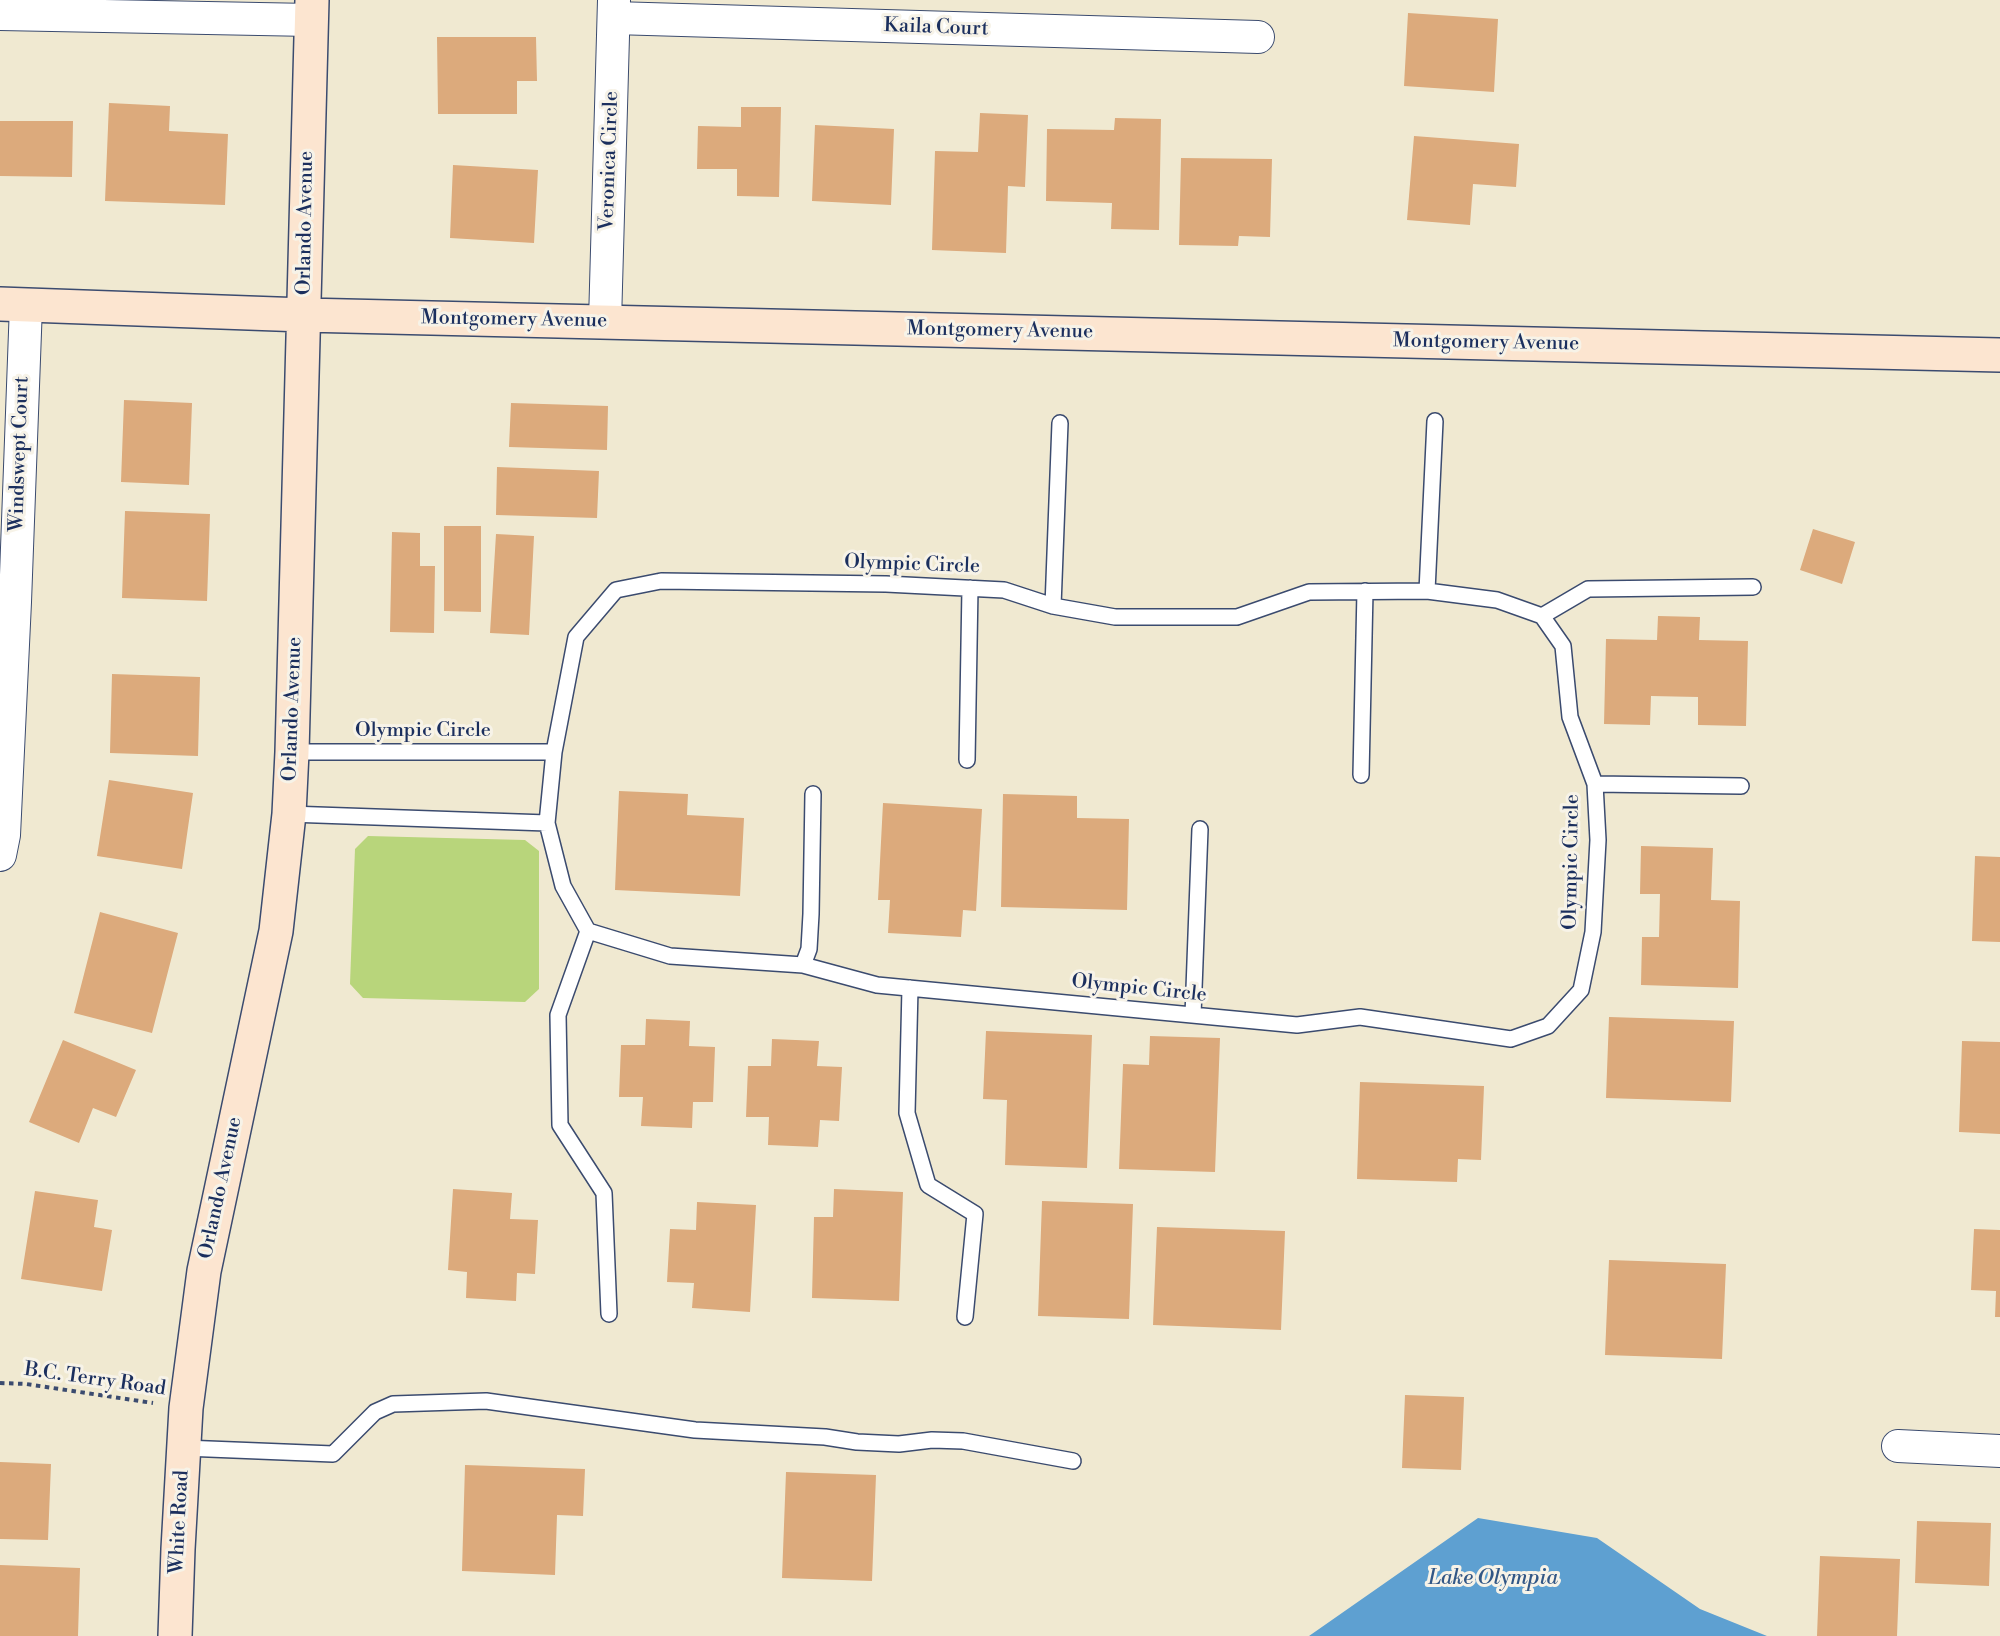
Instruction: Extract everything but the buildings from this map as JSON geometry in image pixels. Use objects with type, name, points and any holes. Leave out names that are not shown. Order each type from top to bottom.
[{"type":"street","name":"Kaila Court","points":[[614,9],[1258,37]]},
{"type":"street","name":"Veronica Circle","points":[[605,322],[614,9]]},
{"type":"street","points":[[0,14],[311,10]]},
{"type":"street","name":"Orlando Avenue","points":[[186,1408],[204,1271],[276,931],[289,814],[311,10]]},
{"type":"street","name":"Montgomery Avenue","points":[[13,304],[304,315],[2000,355]]},
{"type":"street","name":"Windswept Court","points":[[0,855],[4,835],[13,304]]},
{"type":"street","name":"White Road","points":[[175,1636],[186,1408]]},
{"type":"street","points":[[1898,1446],[2000,1451]]},
{"type":"lane","points":[[1427,591],[1435,421]]},
{"type":"lane","points":[[1053,606],[1060,423]]},
{"type":"lane","name":"Olympic Circle","points":[[661,581],[886,584],[970,588],[1004,590],[1053,606],[1115,617],[1237,617],[1309,592],[1427,591],[1497,600],[1542,616],[1563,646],[1570,717],[1595,784],[1598,840],[1593,932],[1581,990],[1548,1026],[1511,1040],[1360,1017],[1296,1025],[877,985],[803,965],[670,956],[588,931],[563,886],[548,823],[554,752],[576,637],[616,590],[661,581]]},
{"type":"lane","points":[[1542,616],[1588,589],[1753,587]]},
{"type":"lane","points":[[967,760],[970,588]]},
{"type":"lane","points":[[1361,775],[1365,591]]},
{"type":"lane","name":"Olympic Circle","points":[[292,752],[554,752]]},
{"type":"lane","points":[[1595,784],[1741,786]]},
{"type":"lane","points":[[803,965],[808,949],[811,914],[813,794]]},
{"type":"lane","points":[[289,814],[548,823]]},
{"type":"lane","points":[[1193,1016],[1200,829]]},
{"type":"lane","points":[[588,931],[558,1015],[560,1125],[603,1193],[609,1314]]},
{"type":"lane","points":[[910,988],[907,1113],[928,1185],[975,1214],[965,1317]]},
{"type":"lane","points":[[183,1448],[333,1454],[375,1412],[393,1404],[486,1401],[695,1430],[825,1437],[857,1442],[899,1444],[932,1440],[963,1441],[1073,1461]]},
{"type":"path","name":"B.C. Terry Road","points":[[0,1383],[26,1384],[186,1408]]},
{"type":"green space","points":[[368,836],[525,840],[539,851],[539,989],[525,1002],[363,998],[350,984],[355,849]]},
{"type":"water","name":"Lake Olympia","points":[[1478,1518],[1597,1538],[1700,1609],[1767,1636],[1309,1636]]}]
